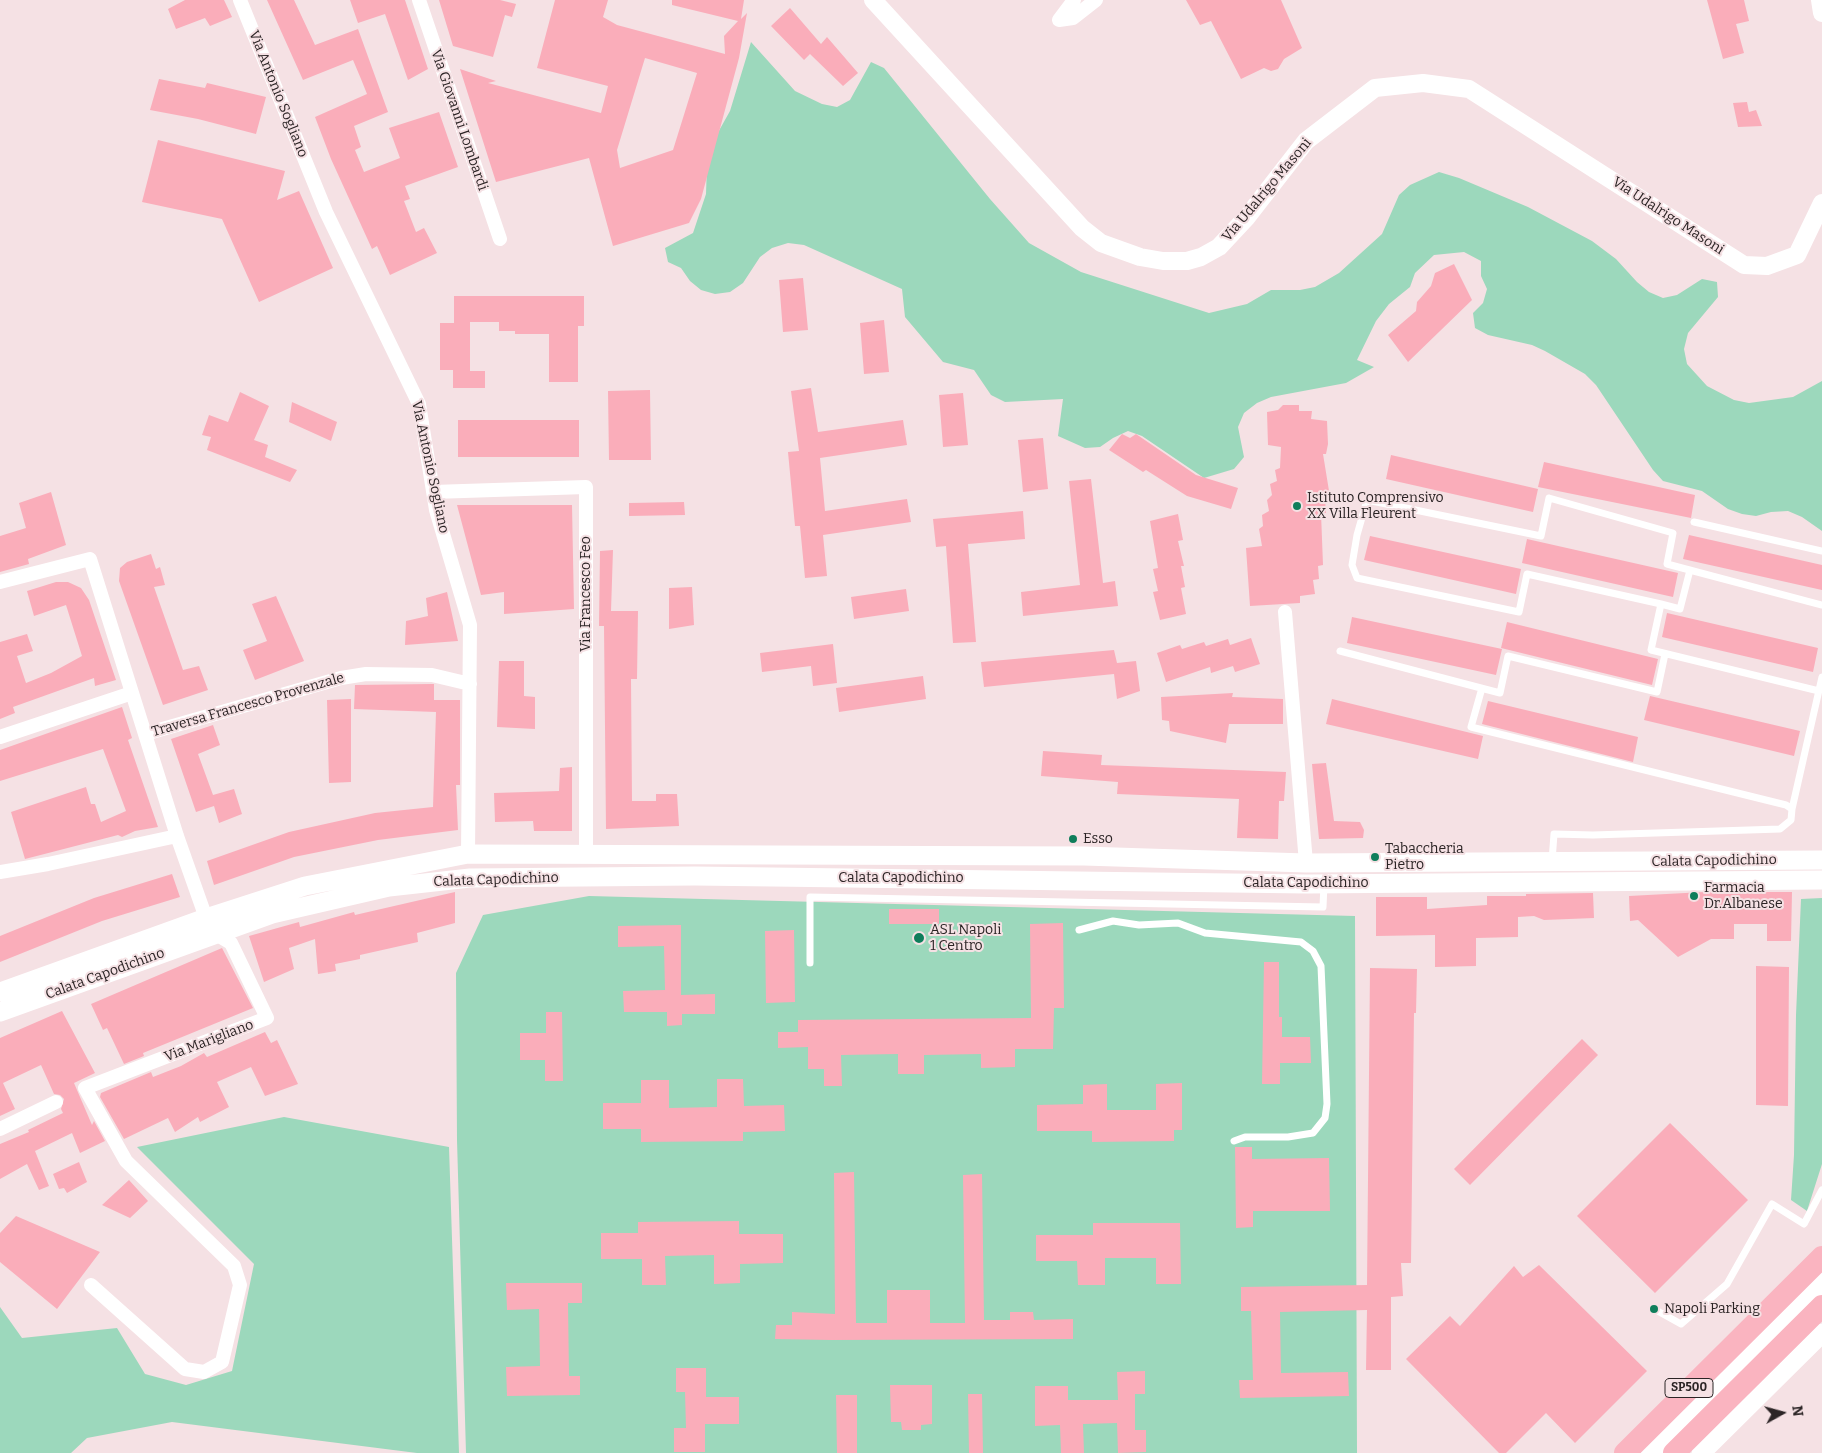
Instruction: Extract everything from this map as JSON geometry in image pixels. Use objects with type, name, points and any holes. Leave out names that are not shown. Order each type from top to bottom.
[{"type":"highway","name":"SP500","points":[[1625,1453],[1822,1257]]},
{"type":"highway","name":"SP500","points":[[1674,1453],[1822,1306]]},
{"type":"main road","name":"Calata Capodichino","points":[[0,1012],[305,886],[468,854],[1066,856],[1306,864],[1822,860]]},
{"type":"main road","name":"Via Antonio Sogliano","points":[[468,854],[470,878]]},
{"type":"main road","points":[[1306,864],[1315,884]]},
{"type":"main road","name":"Calata Capodichino","points":[[0,992],[211,926],[389,887],[470,878],[705,876],[1315,884],[1822,880]]},
{"type":"main road","points":[[1650,1453],[1822,1282]]},
{"type":"main road","points":[[1702,1453],[1822,1333]]},
{"type":"street","name":"Via Antonio Sogliano","points":[[240,0],[326,212],[418,404],[433,492],[470,625],[468,854]]},
{"type":"street","name":"Via Giovanni Lombardi","points":[[419,0],[500,239]]},
{"type":"street","name":"Via Udalrigo Masoni","points":[[873,0],[1082,228],[1101,244],[1140,257],[1163,261],[1187,260],[1201,257],[1218,247],[1248,217],[1306,141],[1375,88],[1423,82],[1469,89],[1744,265],[1767,266],[1796,255],[1822,203]]},
{"type":"street","points":[[1074,0],[1060,20],[1073,18],[1096,0]]},
{"type":"street","points":[[1820,0],[1822,13]]},
{"type":"street","name":"Via Francesco Feo","points":[[433,492],[586,487],[586,854]]},
{"type":"street","points":[[0,582],[90,560],[177,836],[211,926]]},
{"type":"street","name":"Calata Capodichino","points":[[1285,612],[1306,864]]},
{"type":"street","name":"Traversa Francesco Provenzale","points":[[145,734],[341,678],[366,674],[432,675],[470,684]]},
{"type":"street","points":[[0,737],[132,693]]},
{"type":"street","points":[[0,872],[48,864],[177,836]]},
{"type":"street","name":"Via Marigliano","points":[[91,1285],[185,1369],[204,1372],[222,1362],[240,1285],[234,1266],[126,1161],[85,1088],[267,1018],[232,943],[211,926]]},
{"type":"street","points":[[0,1130],[56,1102]]},
{"type":"lane","points":[[1690,570],[1680,608],[1527,574],[1520,612],[1357,578],[1352,565],[1357,534],[1367,500],[1540,536],[1549,498],[1674,533],[1667,564],[1690,570],[1822,605]]},
{"type":"lane","points":[[1694,522],[1822,551]]},
{"type":"lane","points":[[1661,604],[1651,650],[1819,691]]},
{"type":"lane","points":[[1340,651],[1500,693],[1508,656],[1657,692],[1665,654]]},
{"type":"lane","points":[[1552,862],[1554,834],[1594,835],[1780,829],[1791,820],[1822,676]]},
{"type":"lane","points":[[1482,688],[1471,728],[1786,805],[1792,809]]},
{"type":"lane","points":[[810,963],[810,897],[1323,907],[1315,884]]},
{"type":"lane","points":[[1079,930],[1113,921],[1139,924],[1178,924],[1205,933],[1301,942],[1314,951],[1321,966],[1327,1104],[1325,1118],[1313,1134],[1288,1137],[1245,1137],[1234,1141]]},
{"type":"lane","points":[[1654,1309],[1681,1324],[1727,1284],[1772,1204],[1804,1224],[1822,1190]]},
{"type":"green space","points":[[751,42],[795,91],[822,104],[837,107],[850,100],[871,62],[884,68],[990,199],[1029,243],[1081,272],[1209,313],[1247,304],[1271,290],[1300,290],[1315,287],[1339,273],[1382,234],[1399,195],[1410,185],[1439,172],[1459,178],[1528,207],[1592,241],[1616,259],[1649,292],[1663,298],[1677,295],[1702,279],[1717,282],[1718,297],[1688,333],[1684,349],[1687,364],[1707,386],[1734,400],[1749,403],[1793,397],[1822,381],[1822,531],[1802,517],[1788,511],[1771,512],[1756,516],[1742,514],[1728,509],[1702,491],[1663,481],[1653,470],[1596,385],[1585,374],[1532,345],[1488,335],[1475,328],[1473,313],[1483,303],[1487,289],[1481,276],[1481,261],[1464,252],[1434,255],[1415,273],[1410,287],[1389,304],[1376,321],[1357,360],[1374,367],[1346,383],[1271,397],[1257,403],[1244,413],[1238,427],[1244,457],[1234,469],[1204,478],[1142,436],[1128,431],[1100,447],[1085,448],[1058,436],[1063,399],[1005,402],[991,395],[974,370],[943,362],[905,317],[902,289],[804,245],[788,243],[772,248],[760,257],[743,283],[730,292],[715,294],[701,290],[690,281],[681,268],[668,262],[665,248],[693,233],[706,194],[707,164],[716,136],[730,111]]},
{"type":"green space","points":[[589,896],[1355,916],[1357,1453],[466,1453],[457,1140],[456,973],[483,915]]},
{"type":"green space","points":[[1822,898],[1822,1164],[1807,1211],[1791,1200],[1794,1155],[1796,1015],[1801,899]]},
{"type":"green space","points":[[284,1117],[449,1147],[459,1453],[417,1453],[172,1422],[87,1438],[71,1453],[0,1453],[0,1307],[22,1338],[117,1328],[145,1374],[186,1385],[232,1371],[254,1264],[137,1147]]},
{"type":"building","points":[[185,0],[224,0],[232,17],[210,26],[205,18],[176,29],[168,9]]},
{"type":"building","points":[[267,0],[294,0],[315,45],[358,29],[388,112],[354,126],[361,147],[355,150],[364,172],[400,158],[389,128],[439,112],[458,167],[405,186],[410,199],[404,201],[416,232],[424,228],[437,253],[390,275],[377,246],[372,249],[331,159],[315,117],[367,94],[353,60],[303,80]]},
{"type":"building","points":[[350,0],[405,0],[428,69],[408,80],[385,14],[358,23]]},
{"type":"building","points":[[439,0],[500,0],[516,4],[512,17],[505,15],[493,57],[453,46]]},
{"type":"building","points":[[555,0],[608,0],[603,17],[617,25],[725,54],[724,36],[738,21],[672,5],[672,0],[744,0],[741,19],[747,13],[739,58],[701,199],[689,223],[613,246],[589,158],[496,182],[460,69],[496,81],[488,83],[601,113],[608,86],[537,68]],"holes":[[[645,58],[697,73],[673,150],[620,168],[617,150]]]},
{"type":"building","points":[[1186,0],[1281,0],[1302,48],[1284,59],[1278,69],[1271,71],[1264,68],[1241,79],[1211,21],[1200,25]]},
{"type":"building","points":[[1707,0],[1744,0],[1749,21],[1736,24],[1744,53],[1723,59]]},
{"type":"building","points":[[790,8],[821,44],[827,37],[858,73],[843,86],[810,54],[804,60],[771,26]]},
{"type":"building","points":[[159,79],[205,88],[207,83],[266,97],[256,134],[198,119],[150,110]]},
{"type":"building","points":[[1747,102],[1749,112],[1756,110],[1762,126],[1738,127],[1733,103]]},
{"type":"building","points":[[158,140],[285,171],[277,200],[299,191],[333,268],[259,302],[222,219],[142,202]]},
{"type":"building","points":[[1454,264],[1472,300],[1408,362],[1388,335],[1416,311],[1417,302],[1431,286],[1435,273]]},
{"type":"building","points":[[803,278],[808,330],[783,332],[779,280]]},
{"type":"building","points":[[454,296],[584,296],[584,326],[578,326],[578,382],[549,382],[549,334],[515,334],[515,331],[499,331],[499,322],[470,322],[470,371],[485,371],[485,388],[453,388],[453,370],[440,370],[440,323],[454,323]]},
{"type":"building","points":[[884,320],[889,372],[864,374],[860,323]]},
{"type":"building","points":[[811,388],[818,432],[903,420],[907,445],[820,458],[825,511],[907,499],[911,522],[823,535],[827,576],[805,578],[800,526],[795,526],[788,452],[799,451],[791,391]]},
{"type":"building","points":[[650,390],[651,460],[609,460],[608,391]]},
{"type":"building","points":[[240,392],[269,406],[254,440],[268,445],[265,457],[297,470],[290,482],[207,450],[211,437],[202,435],[209,415],[228,422]]},
{"type":"building","points":[[963,393],[968,445],[943,447],[939,395]]},
{"type":"building","points":[[292,402],[337,422],[331,441],[289,422]]},
{"type":"building","name":"Istituto Comprensivo XX Villa Fleurent","points":[[1283,405],[1299,405],[1299,411],[1312,411],[1311,419],[1327,421],[1328,444],[1326,454],[1323,454],[1330,497],[1325,499],[1326,513],[1321,513],[1323,565],[1318,566],[1319,579],[1313,580],[1315,594],[1300,596],[1300,603],[1250,606],[1246,548],[1262,546],[1259,529],[1263,526],[1262,515],[1269,511],[1267,500],[1272,495],[1270,484],[1277,481],[1275,470],[1280,468],[1281,447],[1268,445],[1267,412],[1278,410]]},
{"type":"building","points":[[458,420],[579,420],[579,457],[458,457]]},
{"type":"building","points":[[1122,434],[1130,438],[1136,434],[1196,475],[1238,488],[1231,509],[1187,496],[1146,470],[1143,472],[1109,450]]},
{"type":"building","points":[[1043,438],[1048,489],[1023,492],[1018,440]]},
{"type":"building","points":[[1391,455],[1538,489],[1533,512],[1386,479]]},
{"type":"building","points":[[1544,462],[1695,495],[1691,518],[1538,487]]},
{"type":"building","points":[[1091,479],[1103,583],[1115,581],[1118,606],[1023,616],[1021,592],[1080,585],[1069,481]]},
{"type":"building","points":[[51,492],[66,545],[28,559],[29,564],[0,572],[0,536],[26,528],[19,503]]},
{"type":"building","points":[[684,502],[685,515],[629,516],[629,503]]},
{"type":"building","points":[[457,505],[572,505],[574,609],[504,614],[504,592],[481,595]]},
{"type":"building","points":[[1023,511],[1025,539],[968,544],[976,642],[953,643],[946,546],[936,547],[933,519]]},
{"type":"building","points":[[1178,514],[1183,540],[1178,541],[1184,566],[1181,566],[1185,587],[1181,588],[1186,614],[1160,620],[1153,592],[1158,591],[1153,569],[1158,568],[1150,521]]},
{"type":"building","points":[[1689,535],[1822,565],[1822,590],[1683,559]]},
{"type":"building","points":[[1370,536],[1521,569],[1516,594],[1364,560]]},
{"type":"building","points":[[1527,539],[1678,573],[1673,597],[1522,563]]},
{"type":"building","points":[[613,550],[611,611],[638,611],[637,679],[631,679],[632,801],[656,801],[656,794],[677,794],[679,826],[606,829],[604,626],[599,626],[600,551]]},
{"type":"building","points":[[151,554],[156,569],[160,567],[165,585],[154,587],[183,670],[199,666],[208,690],[163,705],[119,581],[120,568],[127,562]]},
{"type":"building","points":[[56,582],[68,582],[81,588],[89,600],[116,680],[95,686],[94,678],[13,707],[15,713],[0,719],[0,642],[27,634],[33,651],[17,656],[26,683],[51,673],[82,656],[66,605],[34,616],[27,591]]},
{"type":"building","points":[[692,587],[694,625],[669,629],[669,588]]},
{"type":"building","points":[[906,589],[909,611],[854,619],[851,597]]},
{"type":"building","points":[[447,592],[458,641],[405,645],[406,621],[428,616],[426,598]]},
{"type":"building","points":[[276,596],[304,661],[255,680],[243,650],[267,641],[252,604]]},
{"type":"building","points":[[1667,613],[1818,648],[1813,672],[1662,637]]},
{"type":"building","points":[[1352,617],[1502,649],[1496,675],[1347,643]]},
{"type":"building","points":[[1507,622],[1658,659],[1652,685],[1501,648]]},
{"type":"building","points":[[1251,638],[1260,664],[1235,672],[1233,666],[1211,673],[1210,667],[1166,682],[1157,653],[1180,645],[1182,649],[1204,642],[1206,646],[1228,639],[1230,645]]},
{"type":"building","points":[[833,644],[837,683],[813,686],[811,666],[762,672],[760,653]]},
{"type":"building","points":[[1114,650],[1117,663],[1136,661],[1140,691],[1117,699],[1114,674],[984,687],[981,662]]},
{"type":"building","points":[[499,661],[524,661],[524,696],[535,697],[535,729],[497,727]]},
{"type":"building","points":[[923,676],[926,699],[839,712],[836,688]]},
{"type":"building","points":[[434,684],[434,700],[460,700],[460,785],[456,785],[458,830],[378,840],[294,857],[214,885],[207,861],[289,832],[375,813],[433,807],[436,712],[354,709],[355,685]]},
{"type":"building","points":[[1233,693],[1232,697],[1283,699],[1283,724],[1229,724],[1226,743],[1170,731],[1169,721],[1162,720],[1161,697]]},
{"type":"building","points":[[1650,696],[1800,731],[1794,756],[1644,720]]},
{"type":"building","points":[[351,699],[351,782],[329,783],[327,700]]},
{"type":"building","points":[[1332,699],[1483,736],[1478,759],[1326,724]]},
{"type":"building","points":[[1488,701],[1638,737],[1633,762],[1482,724]]},
{"type":"building","points":[[122,707],[132,738],[128,740],[158,827],[135,831],[122,837],[118,835],[25,859],[11,812],[86,787],[91,804],[95,804],[101,822],[126,811],[103,749],[0,781],[0,750]]},
{"type":"building","points":[[213,725],[220,745],[198,754],[213,795],[234,789],[242,814],[219,823],[214,806],[196,812],[171,739]]},
{"type":"building","points":[[1043,751],[1102,755],[1101,765],[1286,772],[1284,801],[1279,801],[1278,839],[1237,838],[1239,799],[1117,794],[1118,782],[1041,776]]},
{"type":"building","points":[[1326,763],[1334,821],[1360,822],[1364,830],[1363,838],[1319,839],[1312,764]]},
{"type":"building","points":[[572,767],[572,831],[534,831],[533,821],[495,822],[494,793],[559,791],[560,768]]},
{"type":"building","points":[[172,874],[180,897],[102,921],[0,962],[0,936],[94,898]]},
{"type":"building","points":[[455,892],[455,923],[417,933],[418,942],[360,955],[360,959],[335,964],[336,971],[318,974],[315,939],[289,948],[294,969],[264,982],[249,936],[299,922],[300,927],[354,912],[355,915]]},
{"type":"building","points":[[1704,892],[1792,892],[1791,941],[1767,941],[1767,924],[1734,924],[1734,939],[1711,939],[1678,957],[1638,920],[1630,921],[1629,896]]},
{"type":"building","points":[[1593,893],[1594,918],[1544,920],[1534,916],[1518,917],[1518,937],[1476,938],[1476,966],[1435,967],[1435,935],[1376,936],[1376,897],[1427,897],[1427,909],[1487,905],[1487,896]]},
{"type":"building","points":[[889,909],[939,909],[939,924],[889,924]]},
{"type":"building","points":[[1063,923],[1064,1008],[1054,1008],[1053,1049],[1015,1049],[1015,1067],[981,1068],[981,1054],[924,1055],[924,1074],[898,1074],[898,1054],[841,1055],[842,1086],[824,1086],[824,1069],[808,1069],[808,1047],[778,1048],[778,1032],[798,1032],[798,1020],[1031,1018],[1030,924]]},
{"type":"building","points":[[681,925],[681,995],[715,994],[715,1014],[682,1014],[682,1025],[667,1026],[667,1012],[624,1012],[623,991],[665,990],[664,946],[618,947],[618,926]]},
{"type":"building","points":[[794,930],[795,1002],[766,1003],[765,931]]},
{"type":"building","points":[[222,948],[253,1008],[143,1053],[144,1056],[124,1064],[107,1028],[103,1030],[91,1004]]},
{"type":"building","points":[[1264,962],[1279,962],[1279,1017],[1282,1017],[1282,1037],[1310,1037],[1311,1063],[1280,1063],[1280,1084],[1262,1084]]},
{"type":"building","points":[[1756,966],[1789,967],[1788,1106],[1756,1105]]},
{"type":"building","points":[[1370,968],[1417,969],[1416,1013],[1414,1013],[1411,1263],[1401,1263],[1403,1296],[1391,1297],[1391,1370],[1366,1370],[1367,1310],[1280,1312],[1281,1373],[1348,1372],[1349,1396],[1240,1398],[1239,1380],[1253,1380],[1251,1311],[1241,1311],[1241,1287],[1367,1285]]},
{"type":"building","points":[[62,1011],[95,1073],[74,1083],[92,1125],[94,1121],[105,1141],[80,1153],[72,1133],[35,1151],[49,1186],[39,1190],[27,1164],[0,1179],[0,1144],[29,1132],[28,1130],[63,1113],[61,1109],[64,1099],[60,1095],[54,1094],[41,1065],[3,1083],[15,1109],[0,1116],[0,1038]]},
{"type":"building","points":[[546,1012],[562,1012],[563,1081],[545,1081],[545,1060],[520,1060],[520,1033],[546,1033]]},
{"type":"building","points":[[265,1032],[271,1043],[277,1040],[298,1084],[265,1096],[251,1067],[217,1082],[229,1107],[200,1122],[198,1117],[175,1132],[168,1118],[124,1139],[100,1097],[101,1093],[151,1072],[153,1077],[181,1066],[204,1053],[207,1057]]},
{"type":"building","points":[[1582,1039],[1598,1055],[1470,1185],[1454,1169]]},
{"type":"building","points":[[717,1079],[743,1079],[744,1106],[784,1105],[785,1131],[743,1132],[743,1141],[641,1142],[641,1129],[603,1129],[603,1103],[641,1103],[641,1080],[669,1080],[669,1108],[717,1107]]},
{"type":"building","points":[[1182,1083],[1182,1130],[1174,1130],[1174,1141],[1092,1142],[1092,1131],[1037,1131],[1037,1105],[1083,1104],[1083,1085],[1107,1084],[1107,1110],[1156,1110],[1156,1084]]},
{"type":"building","points":[[1670,1123],[1748,1200],[1655,1293],[1577,1216]]},
{"type":"building","points":[[1235,1147],[1252,1147],[1252,1159],[1329,1158],[1330,1211],[1253,1211],[1253,1227],[1236,1228]]},
{"type":"building","points":[[79,1162],[87,1182],[67,1193],[64,1188],[59,1189],[53,1174]]},
{"type":"building","points":[[854,1172],[856,1323],[887,1323],[887,1290],[930,1290],[930,1323],[965,1323],[963,1175],[982,1174],[984,1320],[1010,1320],[1010,1312],[1033,1312],[1034,1320],[1073,1319],[1073,1339],[775,1339],[776,1325],[792,1325],[792,1312],[835,1314],[834,1173]]},
{"type":"building","points":[[129,1180],[148,1201],[130,1218],[102,1205]]},
{"type":"building","points":[[16,1216],[100,1252],[57,1309],[0,1262],[0,1233]]},
{"type":"building","points":[[739,1221],[739,1234],[783,1234],[783,1263],[740,1264],[740,1283],[714,1284],[714,1255],[665,1256],[666,1285],[642,1285],[642,1259],[601,1259],[601,1233],[638,1233],[638,1222]]},
{"type":"building","points":[[1093,1223],[1180,1223],[1181,1284],[1156,1284],[1156,1258],[1105,1258],[1105,1285],[1078,1285],[1077,1261],[1036,1261],[1036,1235],[1093,1235]]},
{"type":"building","points":[[1539,1265],[1647,1371],[1575,1443],[1546,1413],[1506,1453],[1499,1453],[1406,1359],[1450,1316],[1460,1326],[1514,1266],[1523,1277]]},
{"type":"building","points":[[506,1283],[582,1283],[582,1303],[568,1303],[569,1376],[580,1376],[580,1395],[507,1396],[506,1367],[540,1366],[539,1309],[507,1310]]},
{"type":"building","points":[[676,1368],[706,1368],[706,1397],[739,1397],[739,1424],[705,1424],[705,1452],[674,1452],[674,1428],[686,1428],[685,1392],[676,1392]]},
{"type":"building","points":[[1145,1371],[1145,1394],[1135,1394],[1135,1430],[1146,1430],[1146,1452],[1118,1453],[1117,1423],[1083,1424],[1084,1453],[1061,1453],[1060,1425],[1035,1426],[1035,1386],[1068,1386],[1068,1400],[1118,1400],[1117,1372]]},
{"type":"building","points":[[890,1385],[932,1385],[932,1424],[921,1425],[921,1430],[902,1430],[901,1422],[891,1422]]},
{"type":"building","points":[[968,1394],[982,1394],[983,1453],[969,1453]]},
{"type":"building","points":[[836,1395],[857,1395],[857,1453],[837,1453]]},
{"type":"place","name":"Istituto Comprensivo XX Villa Fleurent","points":[[1297,506]]},
{"type":"place","name":"Esso","points":[[1073,839]]},
{"type":"place","name":"Tabaccheria Pietro","points":[[1375,857]]},
{"type":"place","name":"Farmacia Dr.Albanese","points":[[1694,896]]},
{"type":"place","name":"ASL Napoli 1 Centro","points":[[919,938]]},
{"type":"place","name":"Napoli Parking","points":[[1654,1309]]}]
